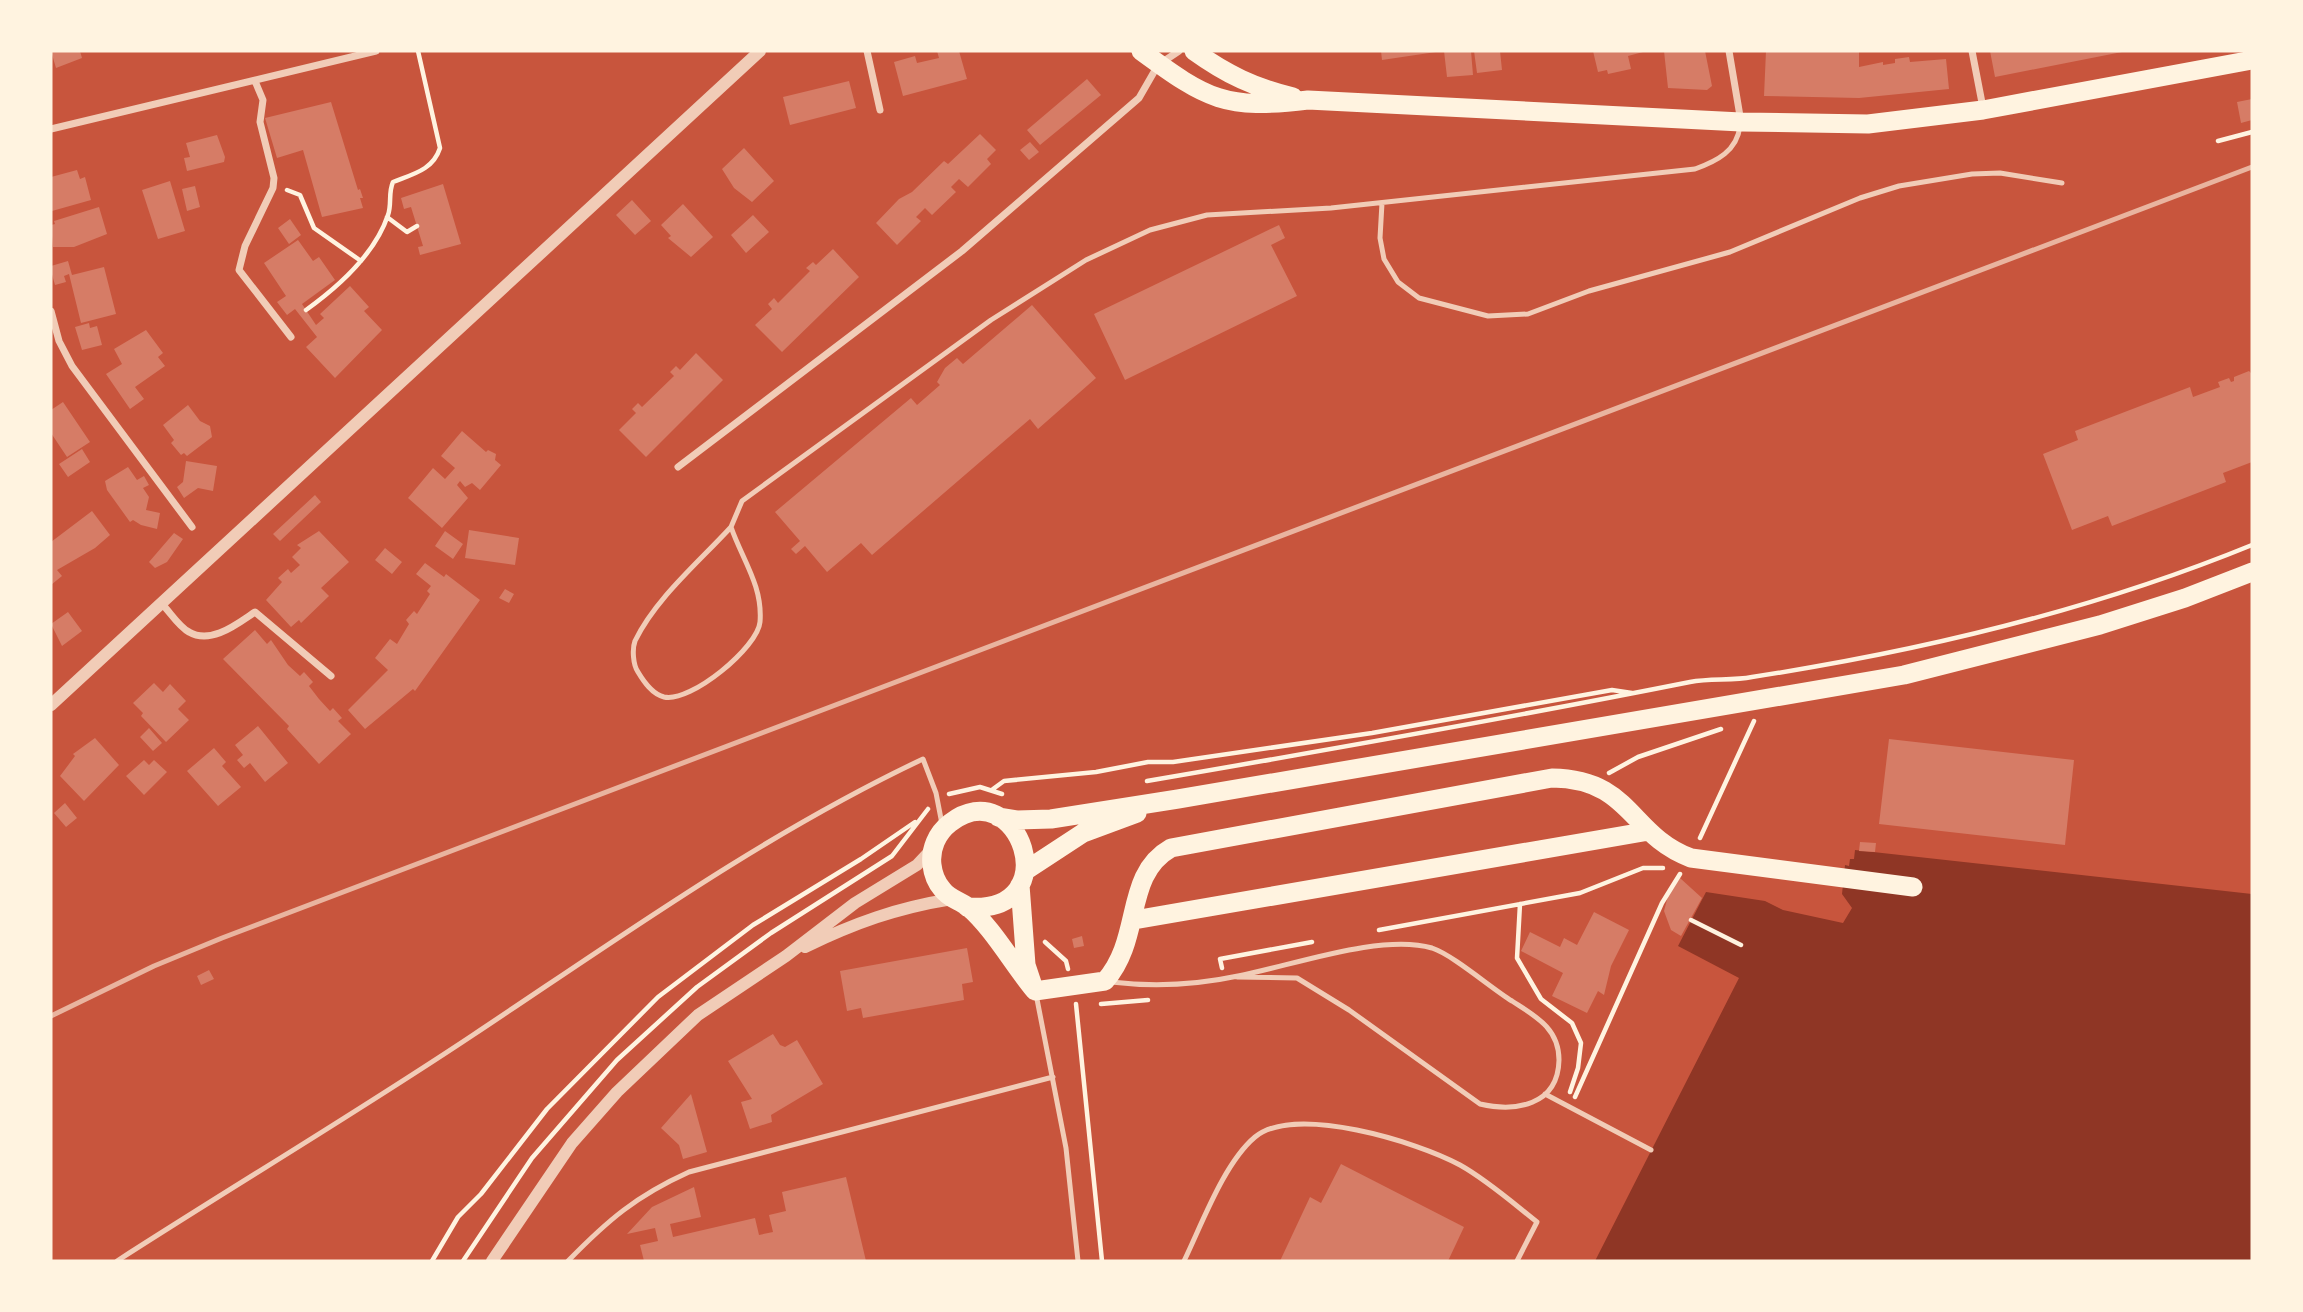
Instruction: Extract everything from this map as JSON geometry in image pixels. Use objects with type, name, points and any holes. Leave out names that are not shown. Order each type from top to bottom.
[{"type":"highway","points":[[1142,51],[1158,58],[1210,95],[1235,104],[1260,106],[1308,100],[1741,122],[1868,124],[1983,110],[2228,58],[2252,60]]},
{"type":"highway","points":[[1194,51],[1234,78],[1261,89],[1308,100]]},
{"type":"highway","points":[[1035,990],[959,903],[943,892],[933,872],[933,849],[943,829],[962,816],[974,813],[1017,820],[1051,819],[1904,675],[2061,636],[2185,598],[2252,572]]},
{"type":"highway","points":[[1035,990],[1105,981],[1122,957],[1134,920],[1144,873],[1158,856],[1187,844],[1552,778],[1592,783],[1609,791],[1649,831],[1675,852],[1690,858],[1841,880],[1913,887]]},
{"type":"highway","points":[[959,903],[997,904],[1010,897],[1023,878],[1083,833],[1178,799]]},
{"type":"highway","points":[[998,817],[1018,833],[1027,858],[1023,878],[1026,965],[1035,990]]},
{"type":"highway","points":[[1134,920],[1649,831]]},
{"type":"street","points":[[51,128],[255,81],[340,55],[376,51]]},
{"type":"street","points":[[51,705],[760,51]]},
{"type":"street","points":[[867,51],[880,110]]},
{"type":"street","points":[[678,467],[962,251],[1139,98],[1158,58],[1179,51]]},
{"type":"street","points":[[1729,51],[1741,122]]},
{"type":"street","points":[[1972,51],[1983,110]]},
{"type":"street","points":[[255,81],[263,100],[260,121],[274,178],[273,187],[245,246],[239,270],[291,337]]},
{"type":"street","points":[[51,311],[60,341],[72,366],[192,527]]},
{"type":"street","points":[[162,604],[190,632],[211,636],[233,627],[255,612],[331,676]]},
{"type":"street","points":[[786,957],[822,926],[917,865],[933,849]]},
{"type":"street","points":[[492,1261],[572,1143],[617,1092],[698,1015],[786,957],[850,925],[896,909],[959,903]]},
{"type":"lane","points":[[730,527],[739,551],[751,570],[760,599],[760,625],[752,640],[714,678],[689,693],[665,697],[647,686],[635,668],[633,645],[647,620],[730,527],[742,501],[991,320],[1086,260],[1150,230],[1178,220],[1208,215],[1382,203],[1695,169],[1714,162],[1727,153],[1739,134],[1741,122]]},
{"type":"lane","points":[[1382,203],[1380,238],[1384,259],[1398,282],[1419,298],[1488,316],[1528,314],[1589,291],[1730,252],[1860,198],[1920,181],[2000,173],[2062,183]]},
{"type":"lane","points":[[117,1261],[408,1078],[799,824],[923,759],[936,793],[943,829]]},
{"type":"lane","points":[[1105,981],[1155,987],[1237,977],[1304,960],[1406,942],[1435,949],[1544,1021],[1556,1041],[1558,1068],[1545,1094],[1528,1105],[1504,1110],[1480,1104],[1349,1010],[1297,978],[1237,977]]},
{"type":"lane","points":[[1035,990],[1066,1148],[1079,1261]]},
{"type":"lane","points":[[568,1261],[605,1223],[648,1191],[690,1172],[1053,1077]]},
{"type":"lane","points":[[1545,1094],[1651,1150]]},
{"type":"lane","points":[[1184,1261],[1239,1152],[1258,1135],[1290,1125],[1331,1124],[1391,1139],[1459,1165],[1515,1205],[1537,1222],[1517,1261]]},
{"type":"path","points":[[306,310],[338,287],[361,261],[387,217],[393,183],[430,166],[440,148],[418,51]]},
{"type":"path","points":[[2218,141],[2252,132]]},
{"type":"path","points":[[273,187],[300,195],[314,228],[361,261]]},
{"type":"path","points":[[387,217],[407,232],[417,226]]},
{"type":"path","points":[[1144,781],[1639,693],[1693,681],[1749,678],[1966,635],[2112,595],[2252,545]]},
{"type":"path","points":[[992,790],[1004,781],[1096,772],[1148,762],[1173,762],[1372,733],[1612,690],[1639,693]]},
{"type":"path","points":[[1700,838],[1755,717],[1742,722]]},
{"type":"path","points":[[1592,783],[1638,757],[1729,726]]},
{"type":"path","points":[[432,1261],[457,1217],[481,1194],[548,1109],[658,997],[753,925],[861,859],[915,822]]},
{"type":"path","points":[[1570,1107],[1661,903],[1682,870]]},
{"type":"path","points":[[1520,904],[1517,958],[1541,999],[1561,1012],[1578,1032],[1581,1054],[1568,1090],[1575,1095]]},
{"type":"path","points":[[1691,920],[1741,945]]},
{"type":"path","points":[[1043,939],[1048,947],[1066,961],[1074,986],[1102,1261]]},
{"type":"shaded area","points":[[1855,850],[2252,894],[2252,1261],[1595,1261],[1739,978],[1678,946],[1706,892],[1765,901],[1783,910],[1843,923],[1852,908],[1842,894],[1845,865],[1849,866],[1850,859],[1854,859]]},
{"type":"building","points":[[51,51],[80,51],[82,58],[56,68]]},
{"type":"building","points":[[937,51],[959,51],[967,79],[903,96],[894,62],[915,56],[917,63],[939,58]]},
{"type":"building","points":[[1381,51],[1436,51],[1436,52],[1382,60]]},
{"type":"building","points":[[1444,51],[1471,51],[1473,75],[1447,77]]},
{"type":"building","points":[[1474,51],[1500,51],[1502,70],[1477,73]]},
{"type":"building","points":[[1593,51],[1643,52],[1628,56],[1631,69],[1608,74],[1607,70],[1598,72]]},
{"type":"building","points":[[1664,51],[1705,51],[1712,86],[1707,90],[1668,88]]},
{"type":"building","points":[[1766,51],[1859,51],[1859,67],[1883,62],[1883,65],[1895,63],[1895,59],[1909,57],[1910,62],[1946,59],[1949,89],[1859,98],[1764,96]]},
{"type":"building","points":[[1990,51],[2121,51],[2122,52],[1995,77]]},
{"type":"building","points":[[1087,79],[1101,95],[1040,145],[1027,130]]},
{"type":"building","points":[[849,81],[856,108],[790,125],[783,97]]},
{"type":"building","points":[[2252,99],[2252,120],[2241,123],[2237,102]]},
{"type":"building","points":[[331,102],[358,190],[360,189],[363,198],[360,198],[363,208],[322,217],[303,150],[277,158],[265,118]]},
{"type":"building","points":[[980,134],[996,150],[987,159],[991,164],[968,187],[959,179],[951,187],[956,192],[932,215],[925,208],[916,217],[921,221],[897,245],[876,223],[899,199],[912,192],[944,161],[948,164]]},
{"type":"building","points":[[217,135],[225,157],[224,162],[187,171],[184,158],[190,157],[186,143]]},
{"type":"building","points":[[1030,142],[1039,152],[1029,160],[1020,150]]},
{"type":"building","points":[[744,148],[774,181],[752,202],[734,188],[722,169]]},
{"type":"building","points":[[77,170],[80,179],[85,177],[91,200],[52,211],[51,177]]},
{"type":"building","points":[[170,181],[185,231],[158,239],[142,190]]},
{"type":"building","points":[[443,184],[461,244],[420,255],[418,247],[423,246],[411,207],[404,209],[401,198]]},
{"type":"building","points":[[195,186],[200,207],[187,211],[182,189]]},
{"type":"building","points":[[632,200],[651,221],[635,235],[616,215]]},
{"type":"building","points":[[683,204],[713,237],[691,257],[668,238],[671,236],[661,225]]},
{"type":"building","points":[[99,207],[107,234],[74,247],[53,247],[51,225],[55,224],[54,221]]},
{"type":"building","points":[[753,215],[769,232],[746,253],[731,235]]},
{"type":"building","points":[[290,219],[301,235],[289,244],[278,228]]},
{"type":"building","points":[[1279,225],[1285,238],[1271,245],[1297,296],[1125,380],[1094,314]]},
{"type":"building","points":[[298,240],[313,261],[319,257],[335,280],[302,304],[316,325],[324,318],[320,314],[350,286],[369,307],[364,311],[382,330],[335,378],[306,347],[317,337],[295,309],[287,315],[277,302],[286,296],[264,263]]},
{"type":"building","points":[[833,249],[859,277],[782,352],[755,325],[772,309],[768,304],[774,298],[778,303],[810,271],[806,268],[813,262],[816,265]]},
{"type":"building","points":[[68,261],[72,275],[104,267],[116,314],[81,323],[69,274],[64,276],[66,282],[55,285],[51,271],[51,266]]},
{"type":"building","points":[[1032,305],[1096,378],[1038,429],[1030,419],[872,555],[861,543],[827,572],[805,546],[796,554],[791,549],[800,541],[775,512],[911,398],[917,405],[940,385],[937,382],[945,368],[957,358],[963,364]]},
{"type":"building","points":[[89,323],[90,328],[97,326],[102,345],[82,350],[75,327]]},
{"type":"building","points":[[146,330],[163,353],[158,357],[165,366],[135,387],[144,399],[130,409],[106,374],[122,364],[114,349]]},
{"type":"building","points":[[696,353],[723,380],[646,457],[619,430],[636,413],[632,409],[638,403],[642,407],[674,376],[670,372],[676,366],[680,370]]},
{"type":"building","points":[[2249,371],[2252,374],[2252,462],[2223,473],[2226,482],[2112,526],[2108,516],[2072,530],[2043,454],[2078,440],[2075,431],[2190,387],[2193,397],[2220,387],[2218,382],[2229,378],[2231,382],[2234,381],[2234,377]]},
{"type":"building","points":[[63,402],[90,442],[67,457],[51,433],[51,410]]},
{"type":"building","points":[[188,405],[200,421],[210,426],[212,437],[187,456],[184,453],[181,455],[171,443],[174,440],[163,425]]},
{"type":"building","points":[[462,431],[486,452],[488,450],[496,454],[495,460],[501,465],[480,490],[472,483],[465,487],[460,481],[457,485],[468,498],[442,528],[408,498],[433,468],[445,479],[455,468],[441,456]]},
{"type":"building","points":[[82,449],[90,462],[68,477],[59,464]]},
{"type":"building","points":[[186,461],[217,466],[213,491],[198,488],[184,498],[177,487],[183,482]]},
{"type":"building","points":[[128,467],[137,480],[144,476],[149,485],[143,488],[149,497],[146,510],[160,513],[157,529],[133,520],[130,522],[107,490],[105,481]]},
{"type":"building","points":[[315,495],[321,502],[280,541],[273,534]]},
{"type":"building","points":[[92,511],[110,535],[95,548],[57,570],[62,576],[51,585],[51,542]]},
{"type":"building","points":[[469,530],[519,538],[515,565],[465,558]]},
{"type":"building","points":[[319,531],[349,562],[321,588],[329,596],[301,623],[299,620],[291,627],[266,600],[282,582],[278,578],[288,569],[291,573],[300,565],[292,557],[301,548],[297,545]]},
{"type":"building","points":[[445,531],[463,544],[453,559],[435,546]]},
{"type":"building","points":[[174,533],[183,539],[167,562],[155,568],[149,562]]},
{"type":"building","points":[[385,548],[402,562],[392,574],[375,560]]},
{"type":"building","points":[[425,563],[444,577],[446,574],[480,600],[415,691],[413,689],[365,729],[348,710],[388,670],[375,658],[390,639],[397,644],[409,624],[406,620],[414,611],[417,614],[430,594],[427,591],[431,586],[416,574]]},
{"type":"building","points":[[505,589],[514,594],[509,603],[499,598]]},
{"type":"building","points":[[68,612],[82,631],[62,646],[51,624]]},
{"type":"building","points":[[255,630],[267,644],[271,640],[288,665],[300,676],[304,672],[313,682],[309,686],[330,711],[333,708],[342,718],[338,721],[351,734],[319,764],[287,729],[289,726],[223,659]]},
{"type":"building","points":[[154,683],[163,692],[170,684],[186,701],[178,709],[189,720],[166,742],[141,716],[143,713],[133,703]]},
{"type":"building","points":[[258,726],[288,763],[265,782],[250,763],[244,768],[237,760],[243,755],[235,745]]},
{"type":"building","points":[[149,728],[162,743],[153,751],[140,737]]},
{"type":"building","points":[[95,738],[119,765],[84,801],[60,776],[75,756],[73,754]]},
{"type":"building","points":[[1889,739],[2074,760],[2065,845],[1879,824]]},
{"type":"building","points":[[214,748],[226,762],[222,766],[241,787],[218,806],[187,771]]},
{"type":"building","points":[[144,760],[149,765],[154,760],[167,772],[144,795],[126,776]]},
{"type":"building","points":[[65,803],[77,818],[66,827],[54,813]]},
{"type":"building","points":[[1860,842],[1876,843],[1875,852],[1859,851]]},
{"type":"building","points":[[1680,878],[1702,898],[1681,936],[1671,930],[1664,911],[1668,896]]},
{"type":"building","points":[[1594,912],[1629,930],[1611,966],[1604,995],[1598,991],[1587,1013],[1552,996],[1563,973],[1521,951],[1530,932],[1560,947],[1564,938],[1577,945]]},
{"type":"building","points":[[1082,936],[1084,946],[1074,948],[1072,939]]},
{"type":"building","points":[[967,948],[973,982],[962,984],[964,1000],[863,1018],[861,1008],[847,1011],[840,971]]},
{"type":"building","points":[[209,970],[214,979],[201,985],[197,976]]},
{"type":"building","points":[[773,1034],[780,1045],[785,1047],[797,1040],[823,1084],[771,1115],[772,1122],[750,1129],[741,1102],[752,1099],[728,1061]]},
{"type":"building","points":[[691,1094],[707,1152],[683,1159],[679,1145],[661,1128]]},
{"type":"building","points":[[1341,1164],[1464,1227],[1448,1261],[1280,1261],[1310,1197],[1321,1203]]},
{"type":"building","points":[[846,1177],[866,1261],[644,1261],[640,1245],[658,1241],[655,1228],[627,1234],[652,1207],[694,1187],[701,1217],[670,1224],[673,1237],[755,1218],[759,1235],[773,1232],[769,1215],[786,1211],[782,1192]]},
{"type":"railway","points":[[51,1016],[154,966],[222,938],[2252,167]]}]
